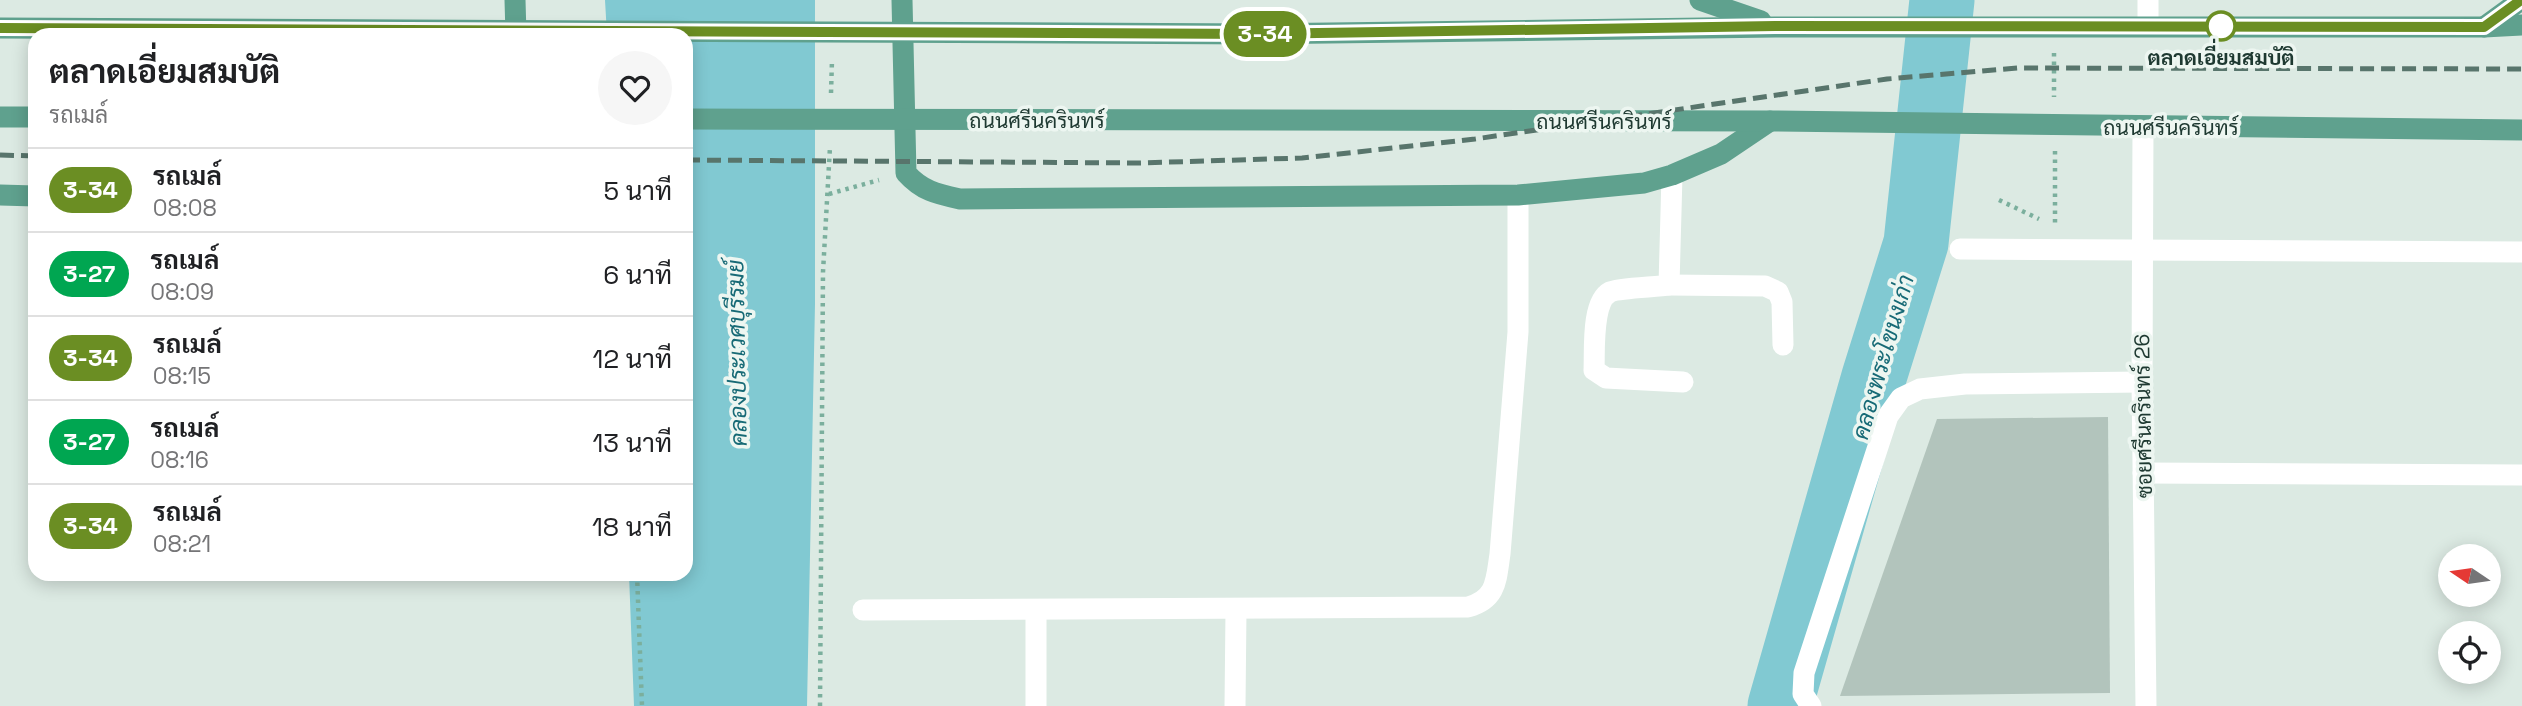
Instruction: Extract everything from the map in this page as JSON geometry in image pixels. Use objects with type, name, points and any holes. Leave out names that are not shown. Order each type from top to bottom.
[{"type":"main road","points":[[515,0],[516,28]]},
{"type":"main road","points":[[902,0],[906,173],[918,186],[960,199],[1518,195],[1644,183],[1672,175],[1721,154],[1770,121]]},
{"type":"main road","points":[[1700,0],[1775,26]]},
{"type":"main road","points":[[2484,27],[2521,0]]},
{"type":"main road","points":[[693,31],[1260,34],[1775,26],[2522,25]]},
{"type":"main road","points":[[2,28],[28,28]]},
{"type":"main road","points":[[2,117],[28,117]]},
{"type":"main road","name":"ถนนศรีนครินทร์","points":[[693,119],[1770,121],[2522,130]]},
{"type":"main road","points":[[2480,129],[2522,143]]},
{"type":"main road","points":[[0,195],[28,196]]},
{"type":"street","points":[[2148,0],[2148,26]]},
{"type":"street","name":"ซอยศรีนครินทร์ 26","points":[[2143,127],[2142,382],[2146,706]]},
{"type":"street","points":[[1670,285],[1672,175]]},
{"type":"street","points":[[863,611],[1236,610],[1468,607],[1481,604],[1495,587],[1500,554],[1518,332],[1518,195]]},
{"type":"street","points":[[1959,249],[2522,252]]},
{"type":"street","points":[[1683,382],[1606,378],[1594,370],[1596,319],[1601,302],[1610,292],[1670,285],[1765,286],[1778,292],[1782,302],[1783,345]]},
{"type":"street","points":[[1811,706],[1803,694],[1804,673],[1888,416],[1901,398],[1920,388],[1965,384],[2142,382]]},
{"type":"street","points":[[2143,473],[2522,475]]},
{"type":"street","points":[[1235,706],[1236,610]]},
{"type":"street","points":[[1036,611],[1036,706]]},
{"type":"path","points":[[831,97],[832,55]]},
{"type":"path","points":[[820,706],[823,272],[830,139]]},
{"type":"path","points":[[829,194],[906,173]]},
{"type":"path","points":[[1999,200],[2056,228]]},
{"type":"path","points":[[637,581],[642,706]]},
{"type":"water","name":"คลองประเวศบุรีรมย์","points":[[605,0],[815,0],[815,304],[807,706],[634,706],[629,581],[693,581],[693,28],[607,28]]},
{"type":"building","points":[[2108,417],[2110,693],[1840,696],[1937,419]]},
{"type":"waterway","name":"คลองพระโขนงเก่า","points":[[1780,706],[1874,377],[1916,243],[1942,0]]},
{"type":"railway","points":[[693,160],[1139,163],[1302,158],[1475,139],[1887,79],[2018,68],[2522,69]]},
{"type":"railway","points":[[0,155],[28,156]]},
{"type":"bus line","name":"3-34","points":[[693,31],[1260,34],[1775,26],[2484,27],[2521,0]]},
{"type":"bus line","name":"3-34","points":[[0,28],[28,28]]},
{"type":"place","name":"ตลาดเอี่ยมสมบัติ","points":[[2221,26]]}]
